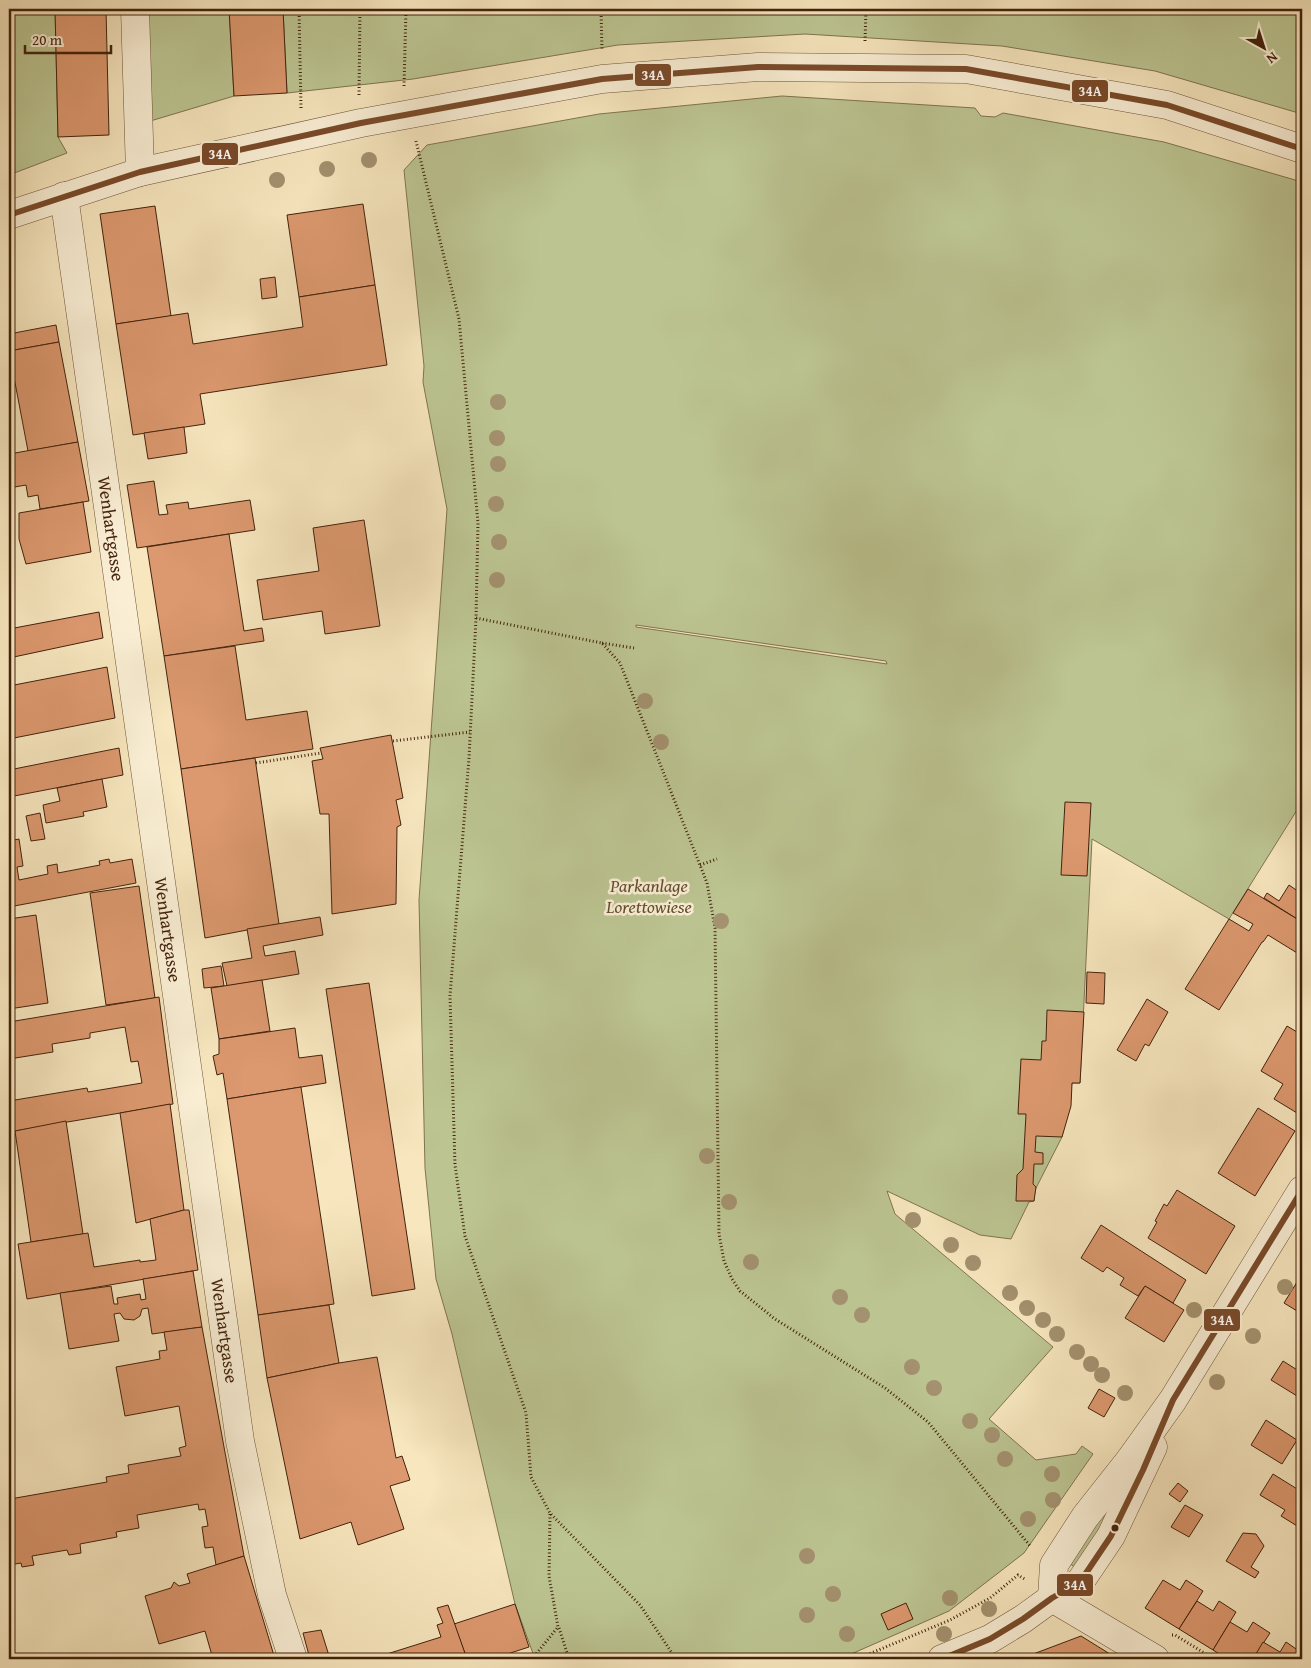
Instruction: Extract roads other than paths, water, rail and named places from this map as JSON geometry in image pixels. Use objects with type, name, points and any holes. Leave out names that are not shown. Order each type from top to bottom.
[{"type":"street","points":[[135,9],[140,172]]},
{"type":"street","points":[[9,215],[140,172],[361,123],[602,79],[758,67],[966,69],[1167,105],[1302,149]]},
{"type":"street","name":"Wenhartgasse","points":[[64,196],[240,1441],[272,1595],[293,1659]]},
{"type":"street","points":[[942,1659],[990,1639],[1024,1619],[1052,1598],[1054,1565],[1085,1517],[1130,1460],[1173,1400],[1302,1190]]},
{"type":"street","points":[[1052,1598],[1155,1659]]},
{"type":"park label","name":"Parkanlage Lorettowiese","points":[[649,896]]}]
